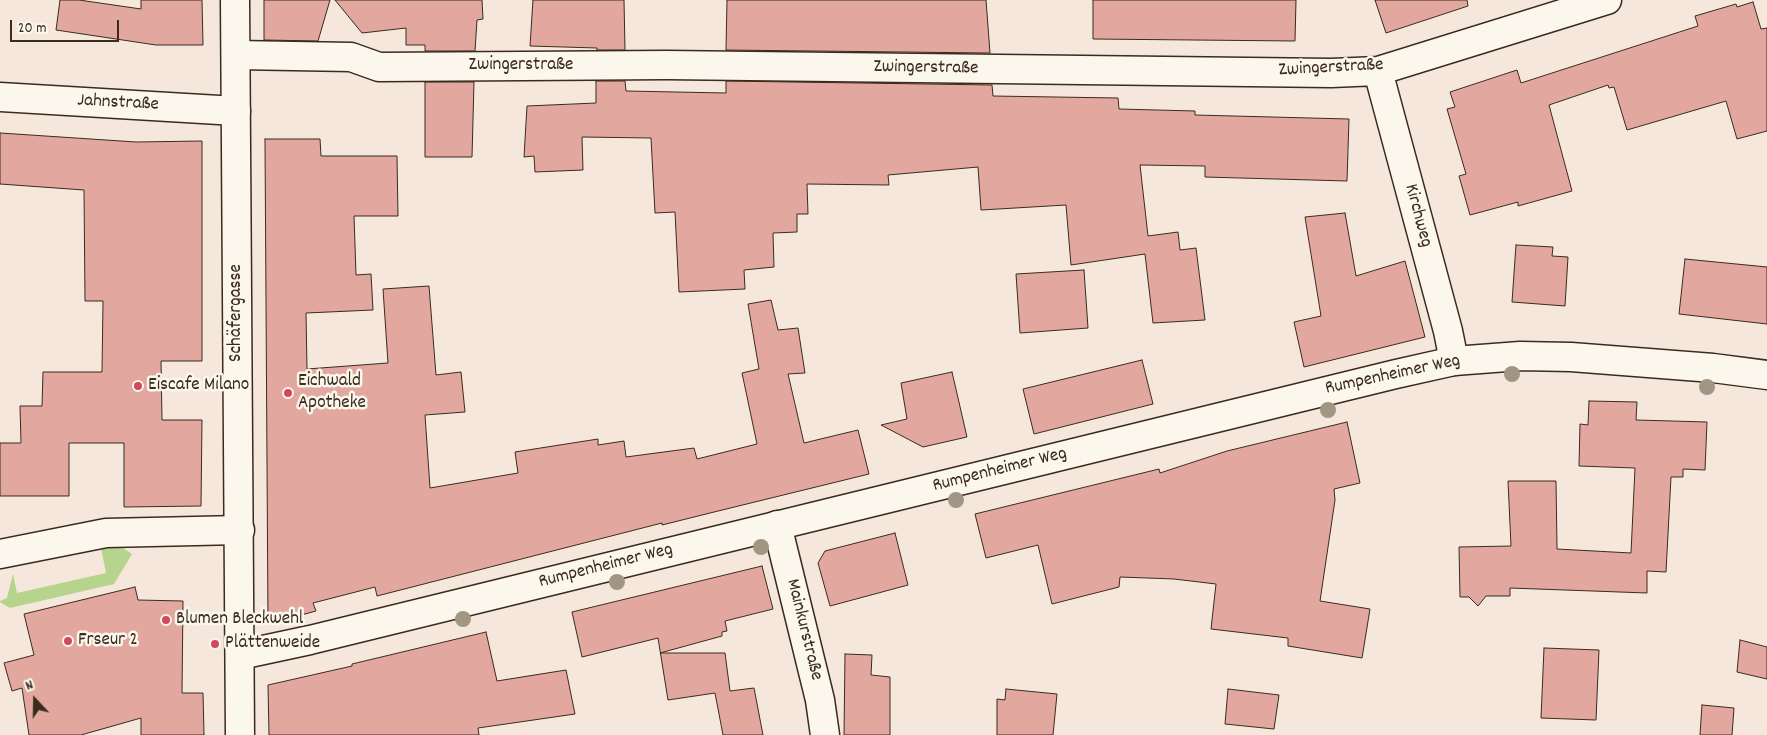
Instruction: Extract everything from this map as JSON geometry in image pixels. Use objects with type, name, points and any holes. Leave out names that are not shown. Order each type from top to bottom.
[{"type":"street","name":"Schäfergasse","points":[[235,0],[240,735]]},
{"type":"street","name":"Zwingerstraße","points":[[236,55],[351,57],[379,67],[667,65],[1331,73],[1378,71],[1607,0]]},
{"type":"street","name":"Kirchweg","points":[[1378,71],[1454,361]]},
{"type":"street","name":"Jahnstraße","points":[[0,97],[236,111]]},
{"type":"street","name":"Rumpenheimer Weg","points":[[240,655],[303,642],[1454,361],[1520,356],[1571,358],[1713,368],[1767,375]]},
{"type":"street","name":"Mainkurstraße","points":[[777,525],[820,700],[825,735]]},
{"type":"street","points":[[0,554],[106,533],[240,530]]},
{"type":"green space","points":[[101,548],[123,548],[132,554],[114,584],[10,608],[0,602],[7,598],[13,574],[17,593],[106,573]]},
{"type":"building","points":[[60,0],[79,0],[141,9],[141,0],[202,0],[203,45],[156,45],[56,30]]},
{"type":"building","points":[[264,0],[330,0],[318,41],[264,40]]},
{"type":"building","points":[[335,0],[482,0],[483,19],[477,20],[475,51],[425,51],[425,45],[406,45],[406,28],[362,33]]},
{"type":"building","points":[[533,0],[624,0],[625,50],[530,46]]},
{"type":"building","points":[[727,0],[986,0],[990,53],[726,50]]},
{"type":"building","points":[[1093,0],[1296,0],[1295,41],[1093,39]]},
{"type":"building","points":[[1375,0],[1467,0],[1468,6],[1386,33]]},
{"type":"building","points":[[1753,2],[1761,29],[1767,28],[1767,131],[1737,139],[1726,101],[1627,130],[1614,87],[1609,88],[1608,85],[1549,105],[1572,191],[1518,206],[1518,202],[1470,215],[1459,176],[1466,174],[1447,109],[1455,107],[1450,92],[1517,70],[1521,83],[1698,26],[1695,16],[1736,4],[1737,7]]},
{"type":"building","points":[[596,81],[625,81],[626,91],[726,93],[726,81],[992,85],[993,96],[1118,98],[1119,109],[1195,111],[1195,115],[1349,119],[1347,181],[1205,177],[1205,166],[1140,165],[1148,236],[1178,232],[1180,250],[1196,248],[1205,320],[1153,323],[1145,254],[1071,265],[1066,205],[981,210],[978,167],[888,175],[889,185],[807,184],[808,214],[797,214],[797,232],[773,233],[774,267],[744,270],[745,289],[679,292],[675,212],[655,213],[651,138],[582,137],[583,170],[535,172],[534,156],[524,157],[527,106],[596,103]]},
{"type":"building","points":[[425,82],[474,82],[472,157],[425,157]]},
{"type":"building","points":[[0,133],[136,142],[202,141],[202,361],[161,361],[162,420],[202,420],[201,506],[124,507],[124,443],[69,443],[69,496],[0,496],[0,443],[21,443],[20,406],[42,406],[43,372],[102,372],[103,301],[85,301],[84,190],[0,184]]},
{"type":"building","points":[[265,139],[320,139],[321,156],[397,156],[398,216],[354,216],[356,275],[371,274],[373,310],[306,313],[307,369],[388,363],[383,289],[429,286],[436,375],[461,372],[465,412],[425,415],[430,488],[518,473],[515,452],[598,439],[598,445],[624,441],[626,457],[694,448],[697,459],[757,444],[742,373],[759,369],[748,304],[771,300],[778,330],[798,328],[805,373],[788,374],[804,443],[858,430],[869,474],[662,525],[662,523],[377,596],[375,587],[313,603],[316,611],[268,624]]},
{"type":"building","points":[[1345,213],[1356,276],[1405,261],[1425,337],[1304,367],[1294,322],[1321,316],[1305,217]]},
{"type":"building","points":[[1516,245],[1553,247],[1552,256],[1568,257],[1565,306],[1512,302]]},
{"type":"building","points":[[1685,259],[1767,267],[1767,324],[1679,314]]},
{"type":"building","points":[[1084,270],[1088,328],[1020,333],[1016,274]]},
{"type":"building","points":[[1142,360],[1153,404],[1034,434],[1023,389]]},
{"type":"building","points":[[952,372],[967,437],[923,447],[881,425],[907,419],[901,383]]},
{"type":"building","points":[[1589,401],[1637,402],[1636,420],[1707,422],[1705,470],[1683,469],[1683,477],[1671,477],[1666,572],[1647,571],[1647,593],[1510,588],[1510,596],[1486,596],[1478,606],[1469,597],[1460,597],[1459,547],[1511,546],[1508,481],[1556,481],[1557,549],[1631,553],[1635,468],[1579,466],[1580,424],[1588,425]]},
{"type":"building","points":[[1347,422],[1360,483],[1334,489],[1335,500],[1320,601],[1370,609],[1362,658],[1288,646],[1288,638],[1211,629],[1216,584],[1174,579],[1120,577],[1119,587],[1052,604],[1038,545],[986,558],[975,514],[1159,469],[1160,473],[1227,451]]},
{"type":"building","points":[[895,533],[908,585],[830,606],[818,563],[825,551]]},
{"type":"building","points":[[762,566],[773,609],[725,621],[727,631],[722,632],[722,636],[660,653],[658,638],[582,657],[572,612]]},
{"type":"building","points":[[135,587],[138,600],[183,601],[182,693],[203,693],[204,735],[141,735],[141,718],[81,735],[29,735],[22,688],[12,691],[4,663],[34,655],[24,614]]},
{"type":"building","points":[[486,632],[497,681],[566,670],[575,714],[478,728],[479,735],[269,735],[268,685]]},
{"type":"building","points":[[1740,640],[1767,647],[1767,679],[1737,672]]},
{"type":"building","points":[[1544,648],[1599,650],[1596,720],[1541,718]]},
{"type":"building","points":[[660,653],[725,653],[730,691],[754,688],[763,735],[723,735],[715,693],[668,700]]},
{"type":"building","points":[[845,654],[872,655],[871,675],[890,677],[890,735],[844,735]]},
{"type":"building","points":[[1006,689],[1057,694],[1053,735],[997,735],[997,699],[1005,700]]},
{"type":"building","points":[[1228,689],[1279,695],[1274,729],[1225,724]]},
{"type":"building","points":[[1702,705],[1734,708],[1732,735],[1700,735]]},
{"type":"place","name":"Eiscafe Milano","points":[[138,386]]},
{"type":"place","name":"Eichwald Apotheke","points":[[288,393]]},
{"type":"place","name":"Blumen Bleckwehl","points":[[166,620]]},
{"type":"place","name":"Frseur 2","points":[[68,641]]},
{"type":"place","name":"Plättenweide","points":[[215,644]]}]
